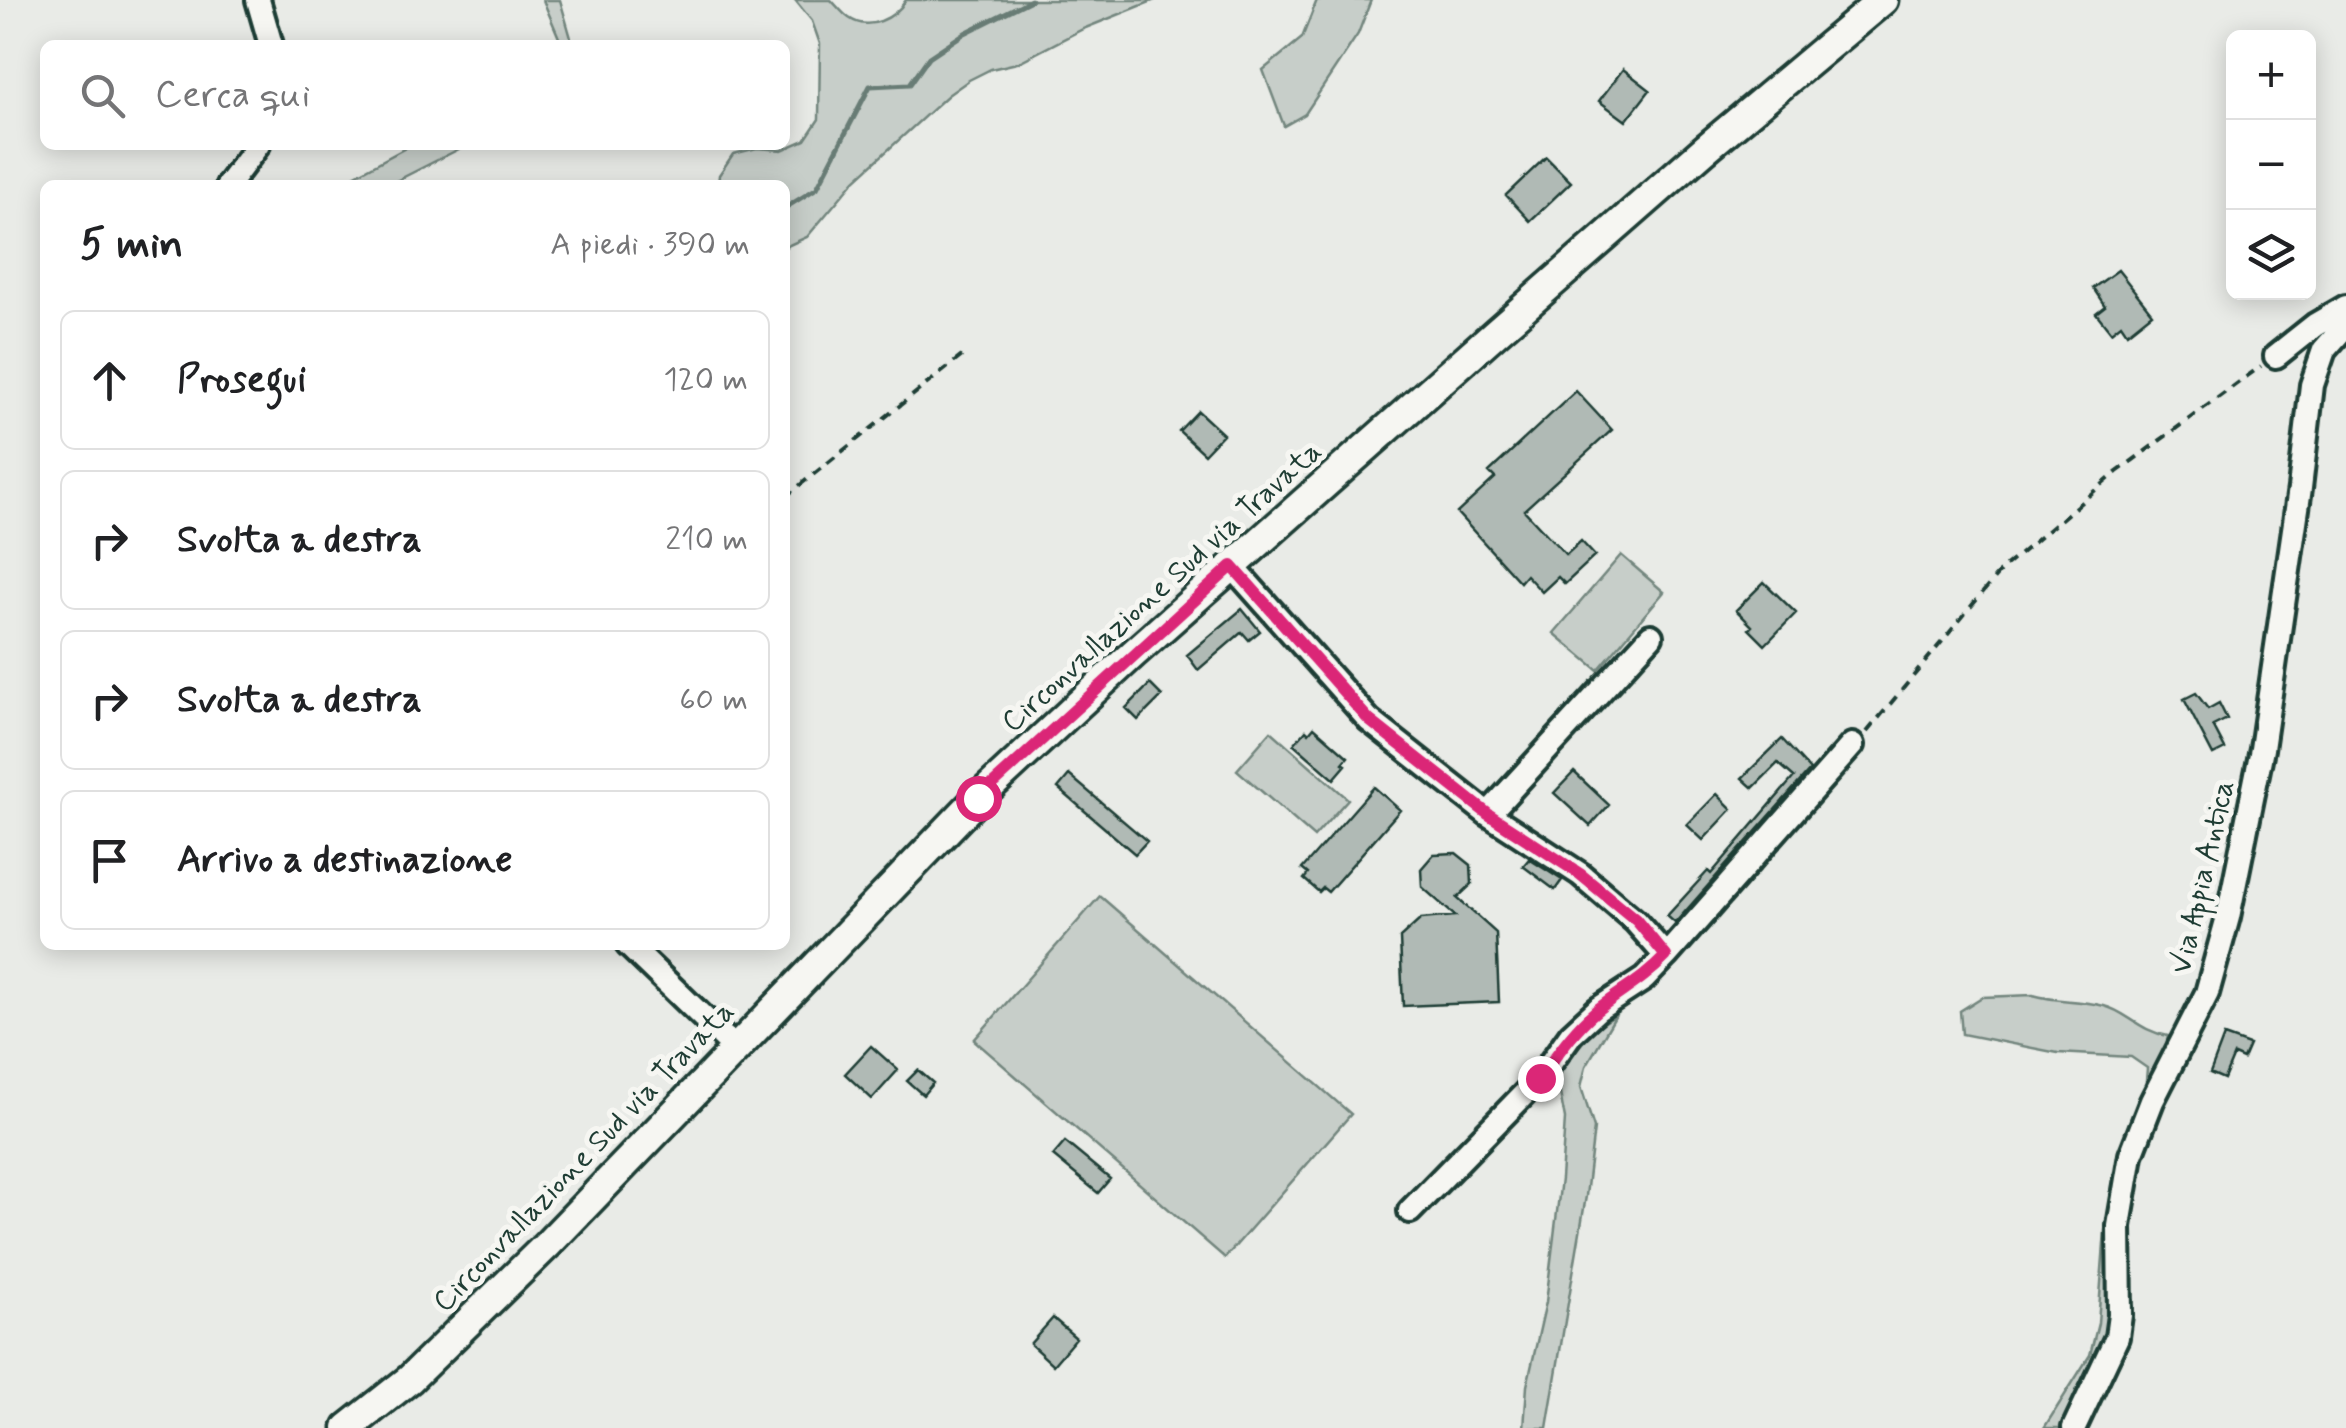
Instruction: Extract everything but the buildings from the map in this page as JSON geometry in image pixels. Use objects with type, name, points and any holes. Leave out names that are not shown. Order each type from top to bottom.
[{"type":"street","points":[[258,0],[270,40]]},
{"type":"street","name":"Circonvallazione Sud via Travata","points":[[348,1428],[410,1379],[547,1246],[978,798],[1232,566],[1704,150],[1884,0]]},
{"type":"street","points":[[232,180],[254,150]]},
{"type":"street","points":[[2276,356],[2315,325],[2346,307]]},
{"type":"street","name":"Via Appia Antica","points":[[2074,1428],[2117,1337],[2120,1226],[2131,1155],[2152,1101],[2207,993],[2228,916],[2262,749],[2312,385],[2324,350],[2346,325]]},
{"type":"street","points":[[1232,566],[1369,720],[1488,814],[1580,874],[1636,920],[1666,956]]},
{"type":"street","points":[[1488,814],[1651,636]]},
{"type":"street","points":[[1410,1212],[1540,1078],[1571,1034],[1598,1009],[1644,979],[1666,956],[1852,744]]},
{"type":"street","points":[[633,950],[736,1049]]},
{"type":"path","points":[[790,493],[962,356]]},
{"type":"path","points":[[1852,744],[1864,735],[2003,568],[2117,472],[2276,356]]},
{"type":"shaded area","points":[[543,0],[560,0],[572,40],[560,40]]},
{"type":"shaded area","points":[[795,0],[831,0],[849,18],[865,24],[888,17],[906,0],[1155,0],[1083,29],[1017,63],[991,69],[969,80],[855,180],[807,237],[790,245],[790,180],[718,180],[733,154],[790,150],[805,140],[819,119],[820,44],[812,21]]},
{"type":"shaded area","points":[[1317,0],[1371,0],[1358,34],[1305,114],[1284,126],[1263,70],[1302,38]]},
{"type":"shaded area","points":[[402,150],[457,150],[398,180],[346,180]]},
{"type":"shaded area","points":[[1621,555],[1664,592],[1598,670],[1554,633]]},
{"type":"shaded area","points":[[1271,731],[1348,799],[1314,837],[1237,770]]},
{"type":"shaded area","points":[[1100,896],[1351,1114],[1225,1258],[974,1040]]},
{"type":"shaded area","points":[[2033,995],[2104,1006],[2168,1036],[2162,1061],[2146,1080],[2147,1068],[2131,1057],[2058,1053],[1962,1034],[1960,1011],[1982,997]]},
{"type":"shaded area","points":[[1616,1015],[1586,1066],[1581,1087],[1594,1128],[1547,1428],[1524,1428],[1527,1386],[1546,1302],[1561,1179],[1565,1119],[1557,1078],[1594,1029]]},
{"type":"shaded area","points":[[2114,1225],[2110,1333],[2065,1428],[2044,1428],[2090,1355],[2098,1323],[2105,1230]]},
{"type":"waterway","points":[[790,205],[817,188],[870,86],[910,84],[929,57],[965,33],[1031,0]]},
{"type":"route","points":[[978,798],[1232,566],[1369,720],[1488,814],[1580,874],[1636,920],[1666,956],[1644,979],[1598,1009],[1571,1034],[1540,1078]]}]
